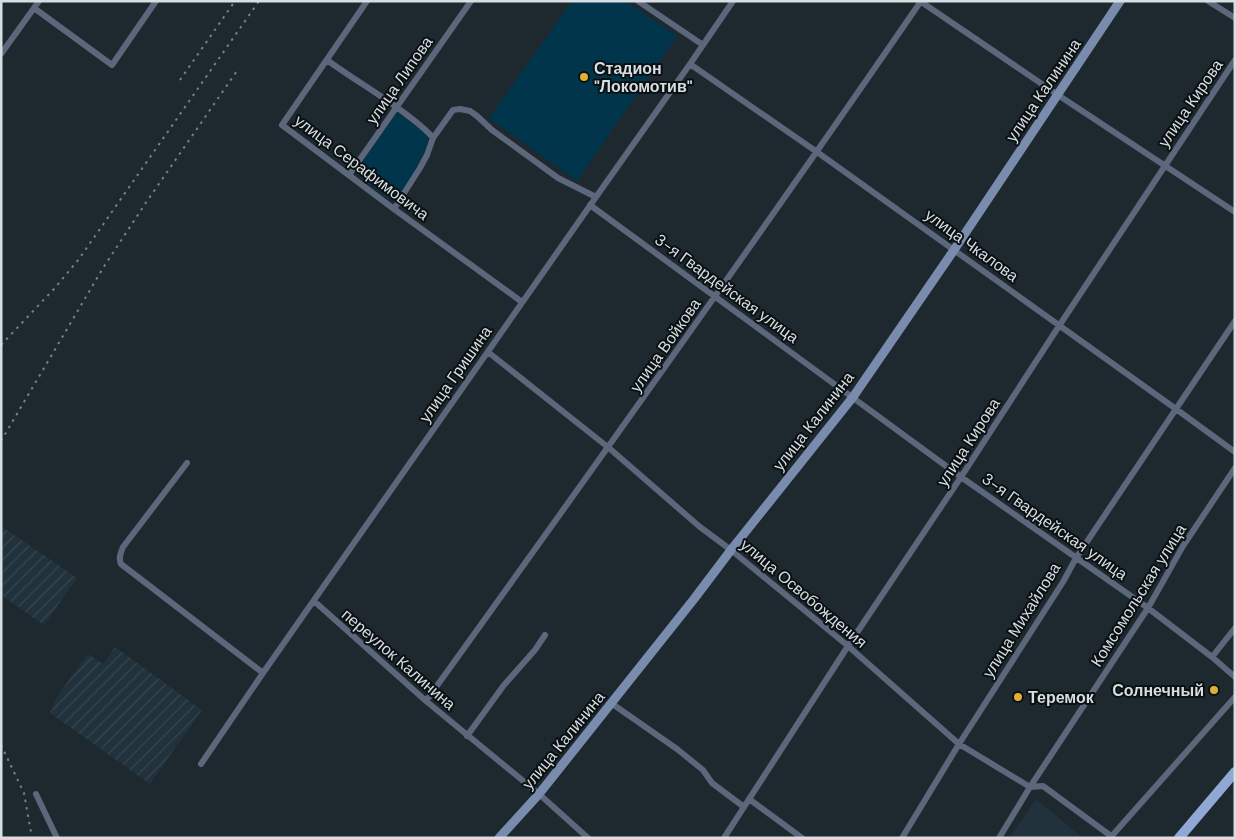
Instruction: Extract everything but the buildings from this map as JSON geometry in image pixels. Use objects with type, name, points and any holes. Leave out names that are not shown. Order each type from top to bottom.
[{"type":"main road","points":[[1179,838],[1235,772]]},
{"type":"street","points":[[1,54],[39,1]]},
{"type":"street","name":"улица Серафимовича","points":[[367,1],[282,125],[522,302]]},
{"type":"street","name":"улица Липова","points":[[349,175],[471,1]]},
{"type":"street","points":[[638,1],[703,45]]},
{"type":"street","name":"улица Гришина","points":[[201,764],[733,1]]},
{"type":"street","points":[[921,1],[1058,95],[1235,212]]},
{"type":"street","name":"улица Войкова","points":[[426,701],[609,448],[818,152],[921,1]]},
{"type":"street","name":"улица Калинина","points":[[499,838],[539,794],[853,396],[954,250],[1120,1]]},
{"type":"street","points":[[1208,1],[1235,18]]},
{"type":"street","points":[[34,8],[112,64],[156,2]]},
{"type":"street","points":[[327,60],[370,87],[428,132],[433,138]]},
{"type":"street","name":"улица Кирова","points":[[724,838],[848,646],[1235,60]]},
{"type":"street","name":"улица Чкалова","points":[[690,64],[818,152],[1235,452]]},
{"type":"street","points":[[394,209],[420,168],[433,138],[453,110],[460,109],[470,111],[492,130],[558,178],[596,197]]},
{"type":"street","name":"3-я Гвардейская улица","points":[[590,205],[961,477],[1148,608],[1212,657],[1235,678]]},
{"type":"street","name":"улица Михайлова","points":[[902,838],[958,744],[1043,615],[1076,558],[1235,321]]},
{"type":"street","name":"улица Освобождения","points":[[488,352],[609,448],[700,526],[848,646],[958,744],[1030,788],[1043,786],[1111,837]]},
{"type":"street","points":[[187,463],[123,547],[120,561],[129,570],[263,673]]},
{"type":"street","name":"Комсомольская улица","points":[[999,838],[1148,608],[1183,546],[1235,468]]},
{"type":"street","name":"переулок Калинина","points":[[314,602],[426,701],[539,794],[588,838]]},
{"type":"street","points":[[1212,657],[1235,628]]},
{"type":"street","points":[[467,736],[504,685],[535,650],[545,635]]},
{"type":"street","points":[[1111,837],[1235,697]]},
{"type":"street","points":[[611,703],[677,749],[703,770],[712,783],[744,807]]},
{"type":"street","points":[[36,794],[57,838]]},
{"type":"street","points":[[749,799],[802,838]]},
{"type":"shaded area","name":"Стадион \"Локомотив\"","points":[[572,1],[625,1],[677,36],[577,181],[489,118]]},
{"type":"shaded area","points":[[397,112],[425,133],[429,142],[411,178],[396,199],[389,199],[365,181],[357,169]]},
{"type":"shaded area","points":[[1,526],[77,578],[44,625],[1,595]]},
{"type":"shaded area","points":[[115,647],[202,710],[150,784],[50,713],[58,695],[88,654],[103,664]]},
{"type":"shaded area","points":[[1036,799],[1083,838],[1009,838]]},
{"type":"railway","points":[[180,80],[235,1]]},
{"type":"railway","points":[[1,345],[54,289],[79,259],[259,1]]},
{"type":"railway","points":[[1,441],[103,268],[239,68]]},
{"type":"railway","points":[[1,745],[24,793],[32,838]]},
{"type":"place","name":"Стадион \"Локомотив\"","points":[[584,77]]},
{"type":"place","name":"Солнечный","points":[[1214,690]]},
{"type":"place","name":"Теремок","points":[[1018,697]]}]
